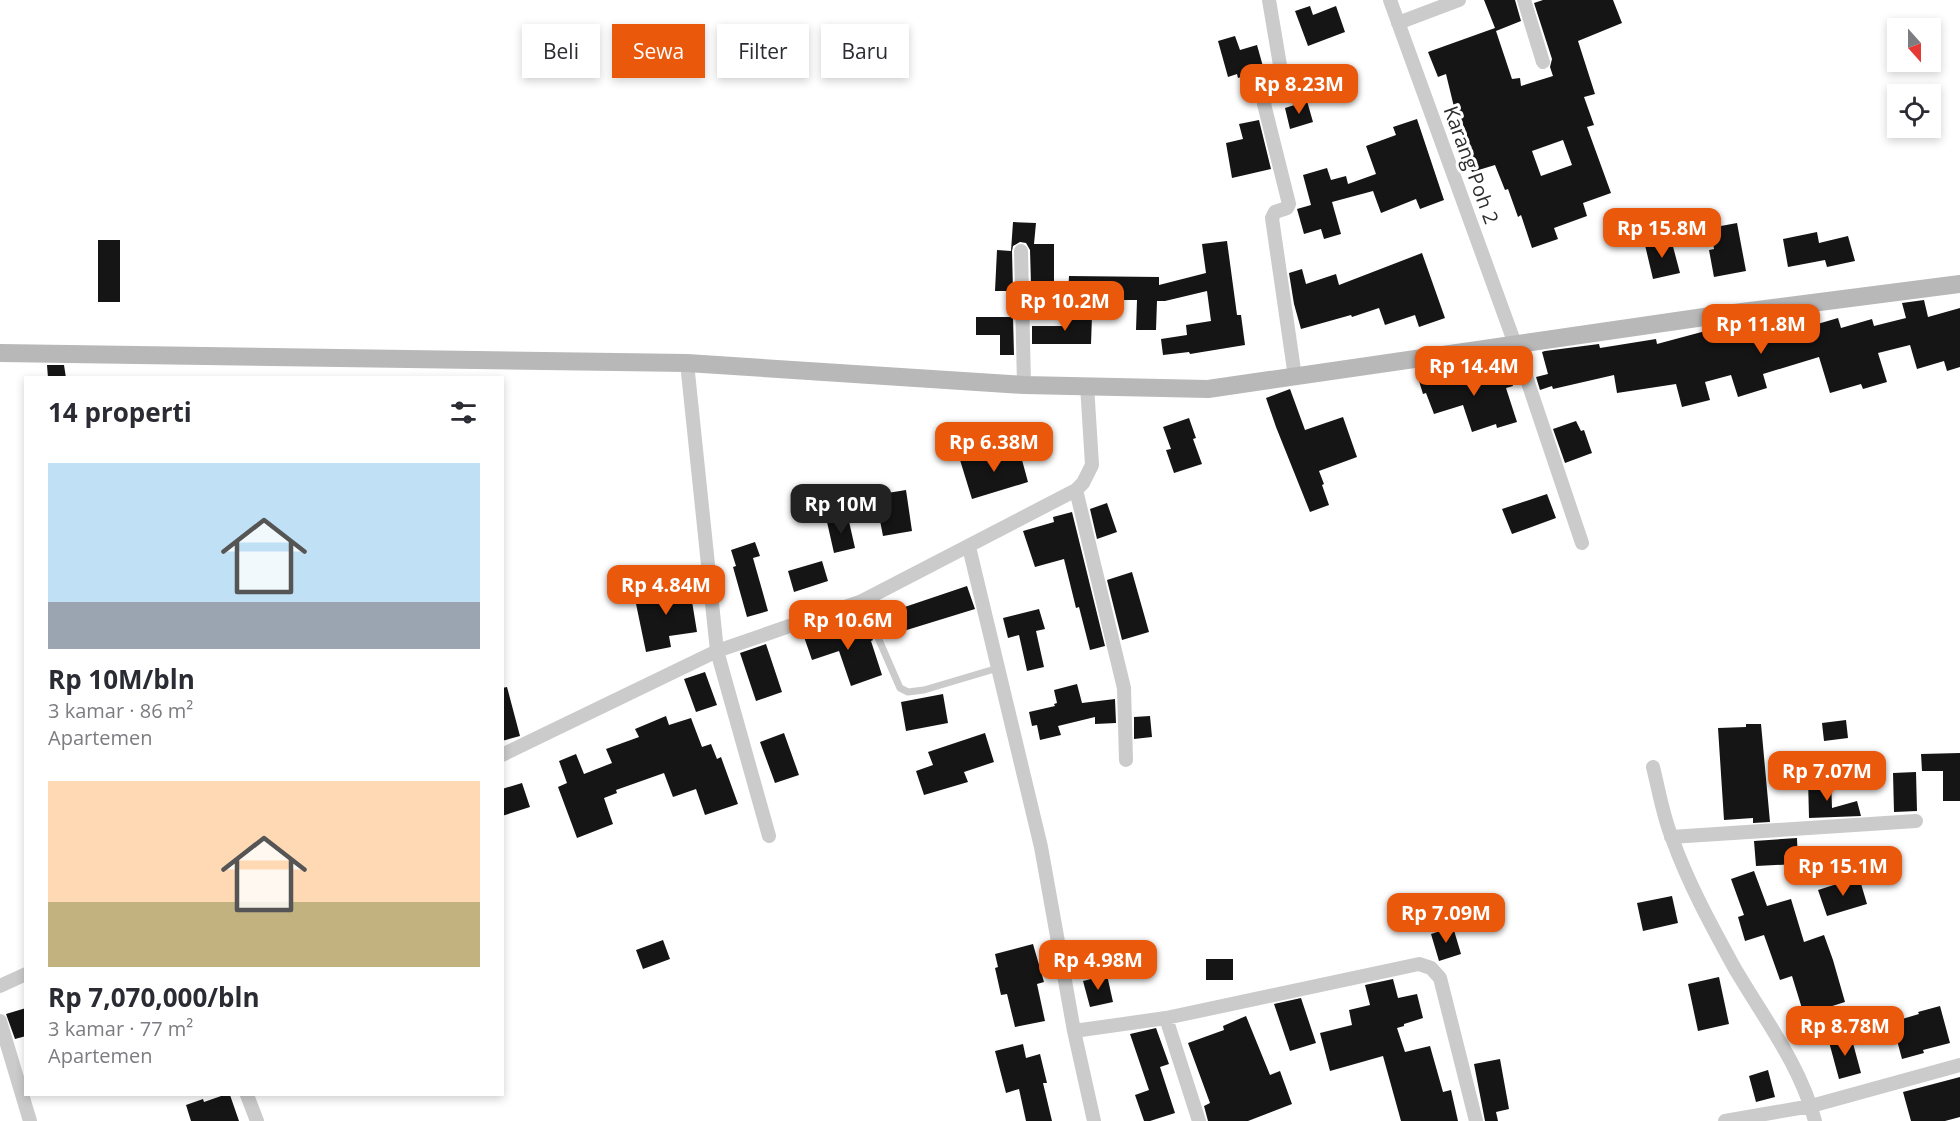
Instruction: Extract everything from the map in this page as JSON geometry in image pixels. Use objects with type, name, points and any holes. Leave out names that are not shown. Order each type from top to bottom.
[{"type":"main road","points":[[0,353],[687,363],[1024,385],[1208,389],[1515,344],[1960,284]]},
{"type":"street","points":[[1269,0],[1283,83],[1267,94],[1264,104],[1289,204],[1287,208],[1275,212],[1272,218],[1295,376]]},
{"type":"street","name":"Karang Poh 2","points":[[1390,0],[1515,344],[1582,543]]},
{"type":"street","points":[[1398,23],[1459,0]]},
{"type":"street","points":[[1524,0],[1543,62]]},
{"type":"street","points":[[1022,250],[1024,385]]},
{"type":"street","points":[[687,363],[717,651],[769,836]]},
{"type":"street","points":[[504,754],[717,651],[862,601],[1076,490],[1083,483],[1092,465],[1087,385]]},
{"type":"street","points":[[1076,490],[1124,688],[1126,760]]},
{"type":"street","points":[[969,547],[1041,847],[1074,1031],[1094,1121]]},
{"type":"street","points":[[1653,767],[1671,837],[1691,885],[1735,967],[1793,1063],[1815,1121]]},
{"type":"street","points":[[1671,837],[1916,821]]},
{"type":"street","points":[[1074,1031],[1166,1018],[1419,964],[1431,968],[1440,978],[1476,1121]]},
{"type":"street","points":[[0,986],[24,975]]},
{"type":"street","points":[[1166,1018],[1198,1121]]},
{"type":"street","points":[[0,1021],[30,1121]]},
{"type":"street","points":[[1725,1121],[1811,1106],[1960,1065]]},
{"type":"street","points":[[247,1096],[257,1121]]},
{"type":"lane","points":[[862,601],[900,688],[908,692],[924,690],[998,668]]},
{"type":"building","points":[[1484,0],[1515,0],[1521,21],[1496,31],[1512,79],[1520,78],[1521,86],[1553,76],[1550,67],[1552,59],[1534,3],[1543,0],[1613,0],[1622,23],[1578,41],[1595,94],[1584,97],[1594,125],[1587,127],[1611,193],[1583,203],[1587,216],[1554,228],[1558,239],[1532,248],[1521,215],[1518,217],[1508,189],[1505,190],[1495,165],[1472,172],[1463,147],[1470,145],[1458,110],[1455,111],[1446,74],[1438,77],[1428,52],[1495,28]],"holes":[[[1563,140],[1572,165],[1541,176],[1532,151]]]},
{"type":"building","points":[[1310,6],[1313,15],[1336,6],[1345,32],[1308,46],[1295,11]]},
{"type":"building","points":[[1235,36],[1240,50],[1257,45],[1264,70],[1238,78],[1237,74],[1228,77],[1218,41]]},
{"type":"building","points":[[1307,101],[1313,122],[1290,129],[1285,108]]},
{"type":"building","points":[[1417,119],[1444,200],[1420,209],[1416,199],[1381,213],[1373,191],[1332,202],[1341,234],[1324,239],[1321,229],[1304,234],[1297,209],[1311,205],[1303,175],[1327,168],[1331,180],[1346,176],[1348,184],[1376,174],[1366,146],[1396,135],[1393,127]]},
{"type":"building","points":[[1259,120],[1271,169],[1232,178],[1226,143],[1243,139],[1239,124]]},
{"type":"building","points":[[1013,222],[1036,223],[1034,244],[1054,244],[1054,284],[1031,284],[1030,250],[1026,243],[1020,242],[1013,246],[1012,251],[1013,291],[995,291],[997,250],[1011,251]]},
{"type":"building","points":[[1737,223],[1746,271],[1714,277],[1709,250],[1714,249],[1710,228]]},
{"type":"building","points":[[1817,232],[1819,243],[1848,236],[1855,261],[1827,267],[1825,260],[1788,267],[1783,239]]},
{"type":"building","points":[[1671,239],[1680,273],[1653,279],[1645,245]]},
{"type":"building","points":[[98,240],[120,240],[120,302],[98,302]]},
{"type":"building","points":[[1227,241],[1237,315],[1241,315],[1245,345],[1190,354],[1189,352],[1163,355],[1161,339],[1187,335],[1186,325],[1211,321],[1207,291],[1157,301],[1156,330],[1136,330],[1137,300],[1100,300],[1100,294],[1068,293],[1069,276],[1159,277],[1159,285],[1206,273],[1202,244]]},
{"type":"building","points":[[1422,253],[1445,318],[1419,327],[1415,315],[1385,325],[1379,308],[1301,329],[1289,273],[1302,269],[1306,284],[1336,274],[1339,285]]},
{"type":"building","points":[[1924,300],[1928,317],[1960,308],[1960,367],[1947,371],[1944,361],[1917,369],[1910,345],[1878,353],[1887,382],[1863,389],[1861,384],[1830,393],[1819,357],[1763,374],[1767,388],[1738,397],[1731,375],[1705,382],[1710,400],[1682,407],[1676,384],[1617,393],[1614,375],[1540,390],[1536,377],[1548,374],[1542,352],[1545,351],[1599,344],[1600,348],[1656,339],[1657,344],[1724,326],[1747,323],[1748,325],[1793,317],[1797,330],[1838,318],[1841,328],[1872,319],[1874,326],[1906,318],[1902,303]]},
{"type":"building","points":[[1068,316],[1092,316],[1091,344],[1032,344],[1032,326],[1068,326]]},
{"type":"building","points":[[976,317],[1013,317],[1014,355],[1000,355],[1000,335],[976,335]]},
{"type":"building","points":[[1506,364],[1513,386],[1506,388],[1517,422],[1497,428],[1496,424],[1472,432],[1463,405],[1434,414],[1419,381],[1446,373],[1447,379],[1477,371],[1478,374]]},
{"type":"building","points":[[47,365],[64,365],[66,376],[48,376]]},
{"type":"building","points":[[1290,389],[1305,430],[1343,417],[1357,457],[1319,471],[1329,505],[1310,512],[1266,398]]},
{"type":"building","points":[[1189,418],[1196,438],[1193,439],[1202,464],[1174,473],[1166,450],[1171,449],[1163,427]]},
{"type":"building","points":[[1576,421],[1581,431],[1584,430],[1592,453],[1565,463],[1553,429]]},
{"type":"building","points":[[1019,449],[1028,482],[972,499],[960,460],[981,454],[982,460]]},
{"type":"building","points":[[906,490],[912,531],[883,536],[875,495]]},
{"type":"building","points":[[1547,494],[1556,518],[1512,534],[1502,509]]},
{"type":"building","points":[[1107,503],[1117,532],[1097,539],[1090,509]]},
{"type":"building","points":[[1072,512],[1105,646],[1090,650],[1079,607],[1076,608],[1064,559],[1035,567],[1023,531],[1054,522],[1053,517]]},
{"type":"building","points":[[848,517],[855,548],[834,553],[827,522]]},
{"type":"building","points":[[755,542],[760,556],[753,558],[768,611],[747,617],[733,567],[736,566],[731,550]]},
{"type":"building","points":[[822,561],[828,581],[794,592],[788,571]]},
{"type":"building","points":[[1132,572],[1149,632],[1122,640],[1107,580]]},
{"type":"building","points":[[689,583],[697,632],[669,636],[671,647],[646,652],[635,599],[665,593],[664,588]]},
{"type":"building","points":[[967,586],[975,609],[884,637],[875,617]]},
{"type":"building","points":[[1039,609],[1045,629],[1036,631],[1044,667],[1027,671],[1019,635],[1008,638],[1003,618]]},
{"type":"building","points":[[864,621],[873,640],[871,641],[882,675],[851,686],[839,651],[812,660],[803,634],[817,630],[819,636]]},
{"type":"building","points":[[766,644],[782,692],[756,701],[740,653]]},
{"type":"building","points":[[705,672],[717,705],[696,712],[684,679]]},
{"type":"building","points":[[1077,684],[1082,703],[1115,699],[1116,723],[1095,724],[1095,717],[1058,726],[1061,735],[1040,740],[1037,725],[1032,726],[1029,712],[1055,706],[1054,704],[1057,703],[1054,690]]},
{"type":"building","points":[[507,687],[520,736],[504,740],[504,688]]},
{"type":"building","points":[[943,694],[948,723],[906,731],[901,702]]},
{"type":"building","points":[[666,716],[669,725],[691,718],[702,747],[711,744],[717,759],[721,757],[738,804],[705,815],[696,789],[673,797],[664,773],[616,790],[617,793],[604,798],[613,824],[577,838],[558,787],[567,783],[559,761],[576,754],[584,774],[612,763],[606,749],[639,737],[635,729]]},
{"type":"building","points":[[1150,716],[1152,737],[1134,739],[1134,717]]},
{"type":"building","points":[[1846,720],[1848,738],[1824,741],[1822,723]]},
{"type":"building","points":[[1746,724],[1761,724],[1770,822],[1753,823],[1753,818],[1724,820],[1718,728],[1746,727]]},
{"type":"building","points":[[784,733],[799,775],[775,783],[760,742]]},
{"type":"building","points":[[985,733],[994,762],[964,772],[968,782],[924,795],[916,771],[933,765],[928,752]]},
{"type":"building","points":[[1960,753],[1960,801],[1943,801],[1943,771],[1922,771],[1921,754]]},
{"type":"building","points":[[1916,772],[1917,811],[1894,812],[1893,773]]},
{"type":"building","points":[[1808,779],[1831,779],[1832,808],[1857,801],[1861,816],[1809,818]]},
{"type":"building","points":[[522,783],[530,807],[504,815],[504,788]]},
{"type":"building","points":[[1797,838],[1798,864],[1756,866],[1754,841]]},
{"type":"building","points":[[1754,871],[1767,906],[1791,899],[1804,942],[1824,935],[1845,1002],[1804,1015],[1792,976],[1780,980],[1764,935],[1745,941],[1738,917],[1744,915],[1731,879]]},
{"type":"building","points":[[1859,877],[1867,904],[1827,916],[1818,890]]},
{"type":"building","points":[[1672,896],[1678,923],[1643,931],[1637,903]]},
{"type":"building","points":[[1453,927],[1461,954],[1439,961],[1431,934]]},
{"type":"building","points":[[663,940],[670,959],[643,969],[636,950]]},
{"type":"building","points":[[1033,944],[1044,982],[1037,984],[1045,1021],[1015,1027],[1007,994],[1001,995],[995,968],[998,967],[995,954]]},
{"type":"building","points":[[1206,959],[1233,959],[1233,980],[1206,980]]},
{"type":"building","points":[[1107,975],[1113,1002],[1090,1007],[1083,981]]},
{"type":"building","points":[[1719,977],[1729,1024],[1698,1031],[1688,984]]},
{"type":"building","points":[[1393,979],[1398,998],[1417,994],[1423,1018],[1397,1028],[1405,1052],[1430,1046],[1443,1092],[1451,1090],[1458,1121],[1401,1121],[1383,1056],[1330,1071],[1320,1033],[1352,1025],[1349,1010],[1370,1005],[1365,985]]},
{"type":"building","points":[[1301,998],[1316,1043],[1290,1051],[1274,1004]]},
{"type":"building","points":[[1940,1006],[1950,1043],[1923,1050],[1924,1053],[1902,1059],[1892,1022]]},
{"type":"building","points":[[24,1009],[24,1037],[15,1039],[6,1014]]},
{"type":"building","points":[[1246,1016],[1270,1075],[1280,1071],[1292,1104],[1248,1121],[1208,1121],[1204,1106],[1210,1103],[1188,1043],[1224,1030],[1223,1026]]},
{"type":"building","points":[[1156,1028],[1169,1064],[1160,1067],[1175,1113],[1144,1121],[1135,1095],[1149,1090],[1130,1034]]},
{"type":"building","points":[[1851,1036],[1861,1073],[1839,1079],[1829,1042]]},
{"type":"building","points":[[1023,1044],[1026,1058],[1040,1054],[1047,1083],[1043,1083],[1052,1121],[1026,1121],[1019,1089],[1006,1093],[995,1051]]},
{"type":"building","points":[[1500,1059],[1509,1109],[1496,1112],[1498,1121],[1485,1121],[1474,1064]]},
{"type":"building","points":[[1768,1070],[1775,1097],[1756,1102],[1749,1076]]},
{"type":"building","points":[[1960,1077],[1960,1117],[1945,1121],[1911,1121],[1903,1092]]},
{"type":"building","points":[[221,1096],[230,1096],[239,1121],[191,1121],[186,1105],[203,1099],[204,1102]]}]
